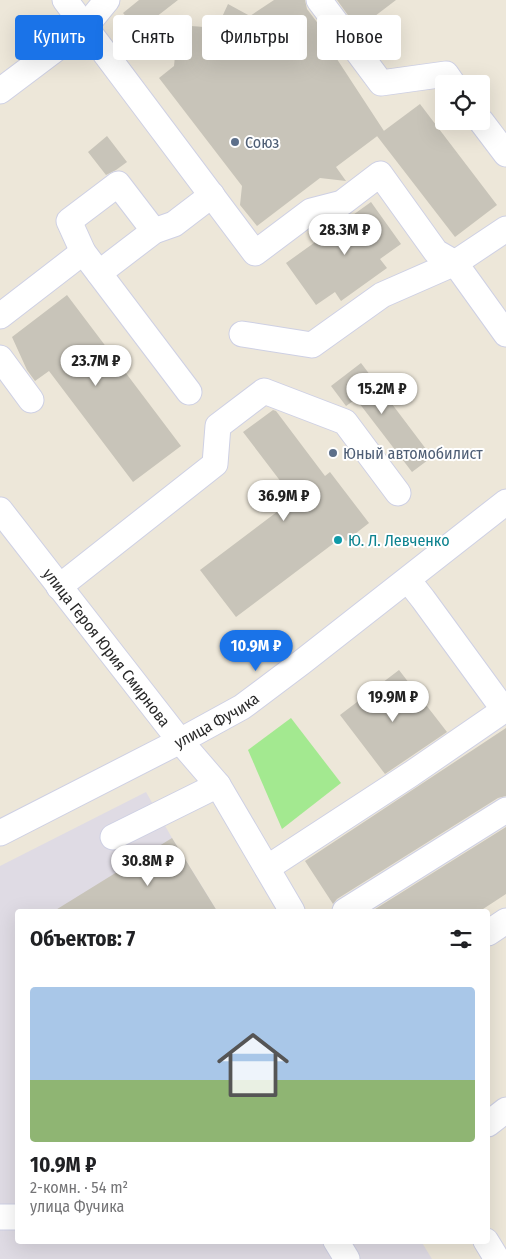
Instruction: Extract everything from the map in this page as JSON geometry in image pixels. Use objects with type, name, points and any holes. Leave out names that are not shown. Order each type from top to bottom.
[{"type":"street","points":[[65,0],[76,15]]},
{"type":"street","points":[[95,15],[107,0]]},
{"type":"street","points":[[320,0],[381,83],[435,76]]},
{"type":"street","points":[[103,51],[255,253],[312,211],[342,203],[380,174],[436,252],[456,264],[506,334]]},
{"type":"street","points":[[0,91],[41,60]]},
{"type":"street","points":[[488,130],[506,154]]},
{"type":"street","points":[[154,231],[118,184],[69,221],[83,252],[190,392]]},
{"type":"street","points":[[99,273],[154,231],[174,224],[212,195]]},
{"type":"street","points":[[242,334],[312,345],[382,295],[456,264],[506,229]]},
{"type":"street","points":[[0,316],[83,252]]},
{"type":"street","points":[[0,358],[31,400]]},
{"type":"street","points":[[59,587],[215,464],[218,426],[264,391],[345,422],[398,493]]},
{"type":"street","name":"улица Фучика","points":[[0,833],[180,741],[242,707],[408,580],[506,502]]},
{"type":"street","name":"улица Героя Юрия Смирнова","points":[[0,510],[8,538],[59,587],[180,741],[218,785],[291,909]]},
{"type":"street","points":[[267,868],[411,774],[504,710],[408,580]]},
{"type":"street","points":[[113,838],[218,785]]},
{"type":"street","points":[[348,909],[506,810]]},
{"type":"street","points":[[490,932],[506,920]]},
{"type":"street","points":[[490,1122],[506,1110]]},
{"type":"street","points":[[0,1217],[15,1217]]},
{"type":"street","points":[[338,1244],[347,1259]]},
{"type":"street","points":[[488,1244],[497,1259]]},
{"type":"shaded area","points":[[146,792],[216,909],[15,909],[15,1244],[423,1244],[432,1259],[0,1259],[0,866]]},
{"type":"green space","points":[[291,718],[341,783],[282,829],[248,750]]},
{"type":"building","points":[[139,0],[178,0],[159,15],[125,15],[123,13]]},
{"type":"building","points":[[274,0],[305,0],[307,9],[317,22],[317,60],[338,60],[384,131],[336,167],[346,181],[320,178],[257,226],[240,205],[242,186],[159,78],[174,66],[175,60],[192,60],[192,26],[202,27],[202,60],[307,60],[307,15],[252,15]]},
{"type":"building","points":[[337,0],[396,0],[376,15],[348,15]]},
{"type":"building","points":[[228,4],[248,15],[223,15]]},
{"type":"building","points":[[420,104],[435,124],[435,130],[440,130],[497,205],[455,237],[377,136]]},
{"type":"building","points":[[107,136],[127,162],[106,175],[88,152]]},
{"type":"building","points":[[371,202],[401,244],[380,259],[387,268],[341,301],[335,292],[316,305],[286,263]]},
{"type":"building","points":[[67,295],[181,446],[133,482],[49,371],[35,381],[27,370],[12,337]]},
{"type":"building","points":[[361,363],[432,457],[412,472],[356,399],[346,406],[331,386]]},
{"type":"building","points":[[273,410],[276,411],[325,476],[330,472],[369,523],[346,541],[342,537],[236,617],[200,570],[294,499],[243,432]]},
{"type":"building","points":[[399,670],[447,732],[385,774],[340,715]]},
{"type":"building","points":[[506,728],[506,796],[498,798],[337,899],[333,904],[305,861]]},
{"type":"building","points":[[506,827],[506,894],[483,909],[375,909]]},
{"type":"building","points":[[172,838],[216,909],[57,909]]},
{"type":"place","name":"Союз","points":[[235,142]]},
{"type":"place","name":"Юный автомобилист","points":[[333,453]]},
{"type":"place","name":"Ю. Л. Левченко","points":[[338,540]]}]
